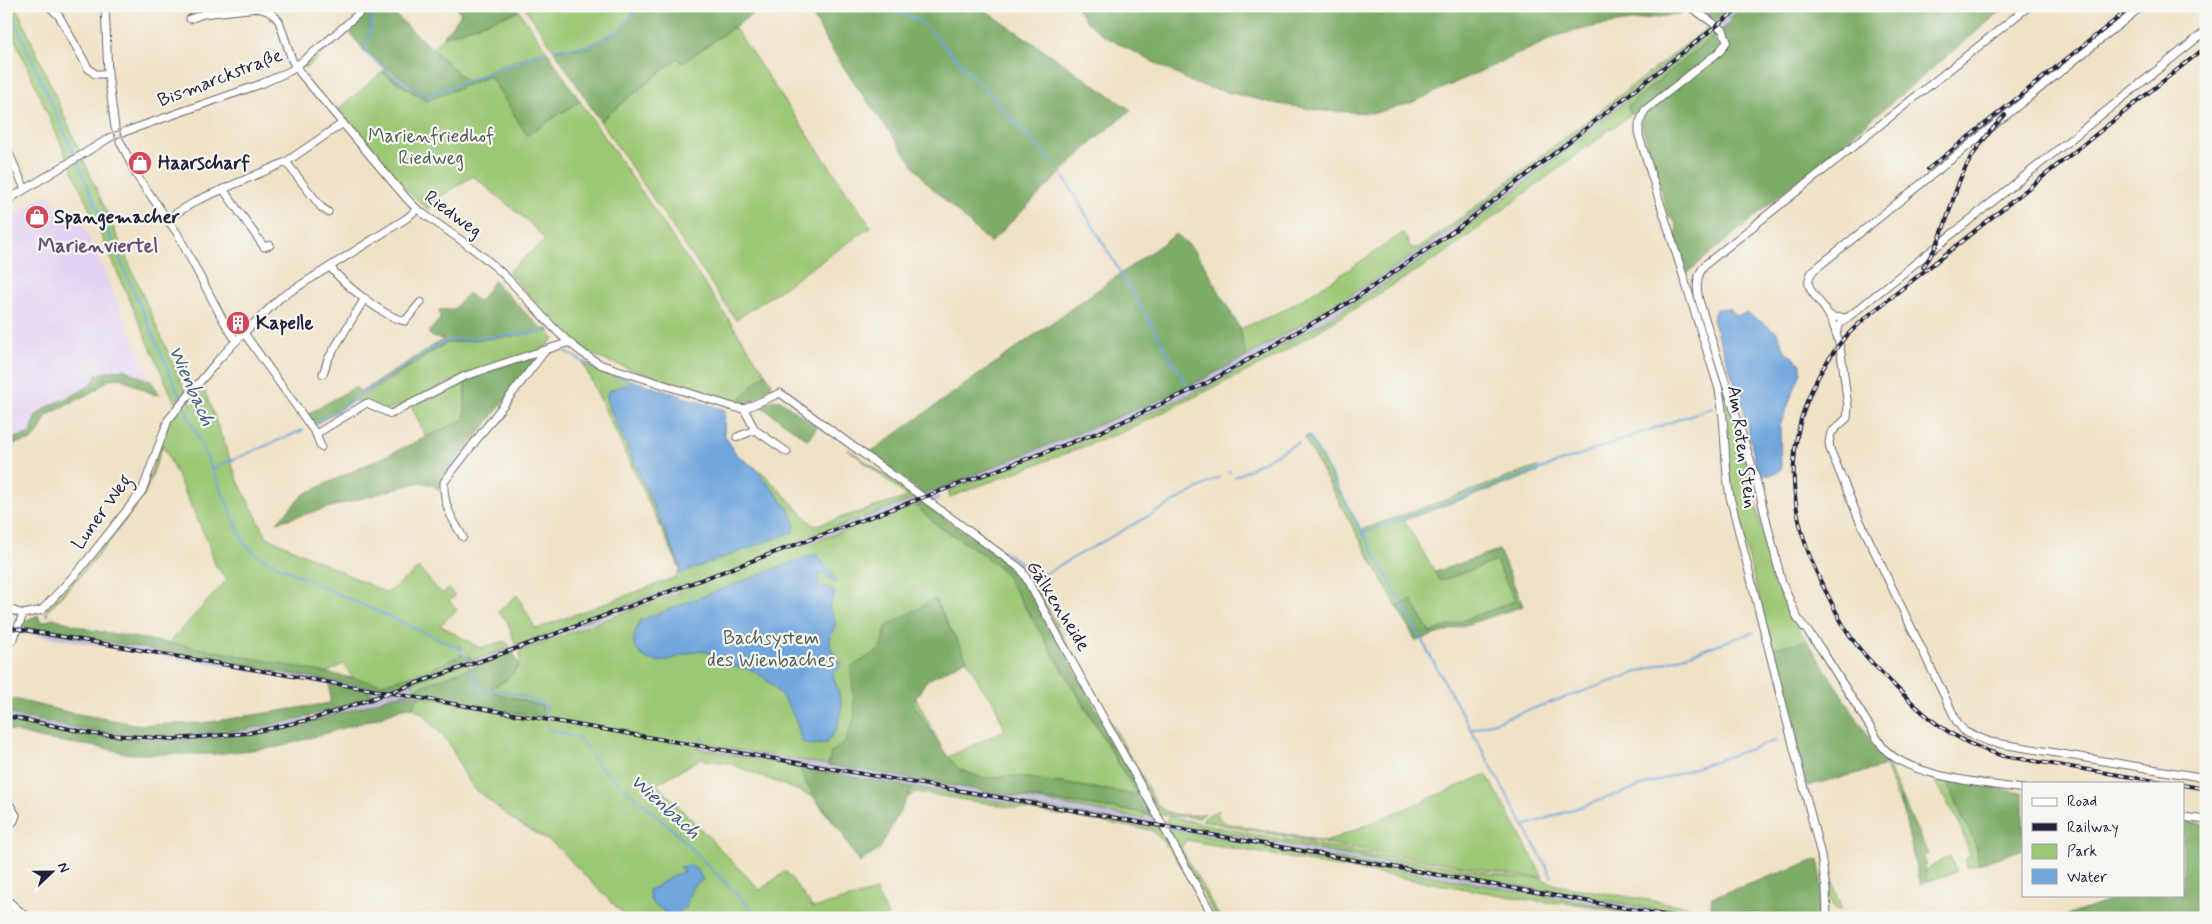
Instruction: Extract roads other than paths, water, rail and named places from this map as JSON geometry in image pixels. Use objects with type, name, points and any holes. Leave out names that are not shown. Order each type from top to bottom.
[{"type":"street","points":[[49,6],[59,16],[88,68],[95,74],[108,74]]},
{"type":"street","points":[[105,6],[108,74],[116,128]]},
{"type":"street","name":"Bismarckstraße","points":[[124,132],[277,78],[296,66],[367,6]]},
{"type":"street","name":"Am Roten Stein","points":[[1689,6],[1718,26],[1727,37],[1723,49],[1650,105],[1640,120],[1639,136],[1720,394],[1724,411],[1730,497],[1822,861],[1827,918]]},
{"type":"street","points":[[2022,789],[1924,771],[1908,765],[1889,754],[1882,746],[1821,649],[1798,620],[1782,583],[1755,475],[1699,300],[1697,284],[1700,272],[1706,264],[2029,6]]},
{"type":"street","points":[[2142,6],[1814,270],[1810,274],[1809,285],[1816,299],[1828,314],[1836,333],[1848,406],[1846,418],[1830,436],[1830,449],[1858,517],[1957,722],[1965,732],[1990,742],[2206,778]]},
{"type":"street","name":"Riedweg","points":[[190,19],[204,14],[257,8],[265,10],[279,20],[296,66],[417,209],[488,260],[567,343],[585,357],[602,365],[744,409]]},
{"type":"street","points":[[1836,333],[1840,324],[1847,318],[2206,32]]},
{"type":"street","points":[[168,218],[223,189],[286,162],[343,123]]},
{"type":"street","points":[[111,137],[111,132],[116,128],[121,128],[124,132],[124,138],[120,141]]},
{"type":"street","points":[[111,137],[115,141],[120,141]]},
{"type":"street","points":[[6,200],[111,137]]},
{"type":"street","points":[[120,141],[138,176],[168,218],[236,341]]},
{"type":"street","points":[[6,147],[25,189]]},
{"type":"street","points":[[286,162],[321,207],[328,212]]},
{"type":"street","points":[[223,189],[264,247],[270,245]]},
{"type":"street","name":"Luner Weg","points":[[23,614],[42,610],[102,544],[142,492],[164,426],[188,395],[236,341],[280,298],[407,218],[417,209]]},
{"type":"street","points":[[330,267],[379,310],[396,319],[405,321],[421,302]]},
{"type":"street","points":[[323,374],[328,359],[365,298]]},
{"type":"street","points":[[1828,314],[1833,317],[1847,318]]},
{"type":"street","points":[[244,333],[316,434],[321,447]]},
{"type":"street","points":[[554,346],[560,335]]},
{"type":"street","points":[[316,434],[367,403],[391,414],[465,376],[567,343]]},
{"type":"street","points":[[463,538],[447,510],[443,496],[444,482],[545,351]]},
{"type":"street","name":"Gälkenheide","points":[[744,409],[780,393],[1021,569],[1214,918]]},
{"type":"street","points":[[744,409],[755,430],[786,452]]},
{"type":"street","points":[[737,437],[755,430]]},
{"type":"street","points":[[6,608],[23,614],[14,638],[6,646]]},
{"type":"street","points":[[6,799],[16,815],[14,821],[6,826]]},
{"type":"street","points":[[2184,817],[2206,820]]},
{"type":"street","points":[[6,900],[26,918]]},
{"type":"water","points":[[1729,308],[1735,316],[1747,313],[1777,332],[1785,351],[1801,364],[1801,372],[1780,426],[1781,469],[1773,474],[1765,475],[1758,473],[1742,404],[1712,319],[1716,309]]},
{"type":"water","points":[[634,381],[725,410],[724,434],[736,454],[754,467],[788,508],[794,521],[793,532],[684,572],[681,575],[679,570],[681,567],[608,404],[608,391]]},
{"type":"water","points":[[817,555],[826,568],[831,570],[836,583],[823,572],[819,575],[818,586],[827,587],[835,592],[829,607],[836,623],[830,645],[842,664],[833,674],[842,705],[837,729],[825,744],[809,745],[801,741],[795,720],[784,699],[759,674],[749,669],[734,666],[706,652],[698,651],[665,661],[656,661],[647,659],[635,648],[634,636],[641,620],[806,557]]},
{"type":"water","points":[[690,865],[698,871],[703,880],[692,887],[686,908],[671,917],[651,902],[648,890],[674,875],[684,872],[679,867]]},
{"type":"waterway","name":"Wienbach","points":[[8,6],[75,156]]},
{"type":"waterway","points":[[553,49],[590,46],[620,30],[638,6]]},
{"type":"waterway","points":[[884,6],[918,20],[929,29],[1055,165]]},
{"type":"waterway","points":[[371,8],[373,14],[366,53],[396,78],[426,96],[546,51]]},
{"type":"waterway","name":"Wienbach","points":[[77,161],[181,399]]},
{"type":"waterway","points":[[1062,174],[1187,385]]},
{"type":"waterway","points":[[313,425],[445,341],[545,332]]},
{"type":"waterway","points":[[566,352],[596,369],[633,381],[633,384]]},
{"type":"waterway","name":"Wienbach","points":[[184,406],[245,544],[258,556],[459,648],[468,660]]},
{"type":"waterway","points":[[1363,533],[1713,407]]},
{"type":"waterway","points":[[211,469],[303,430]]},
{"type":"waterway","points":[[1306,439],[1310,437],[1552,877]]},
{"type":"waterway","points":[[1235,477],[1299,442]]},
{"type":"waterway","points":[[1042,573],[1046,573],[1219,477]]},
{"type":"waterway","points":[[1001,550],[1035,572]]},
{"type":"waterway","points":[[690,595],[693,601]]},
{"type":"waterway","points":[[1471,730],[1754,632]]},
{"type":"waterway","name":"Wienbach","points":[[472,672],[476,685],[485,689],[502,691],[536,701],[546,707],[547,716]]},
{"type":"waterway","name":"Wienbach","points":[[548,723],[549,729],[580,739],[599,766],[673,830],[752,910],[764,918]]},
{"type":"waterway","points":[[1524,826],[1777,740]]},
{"type":"railway","points":[[6,716],[94,734],[174,739],[249,733],[313,719],[512,650],[1102,431],[1209,382],[1353,300],[1465,223],[1742,6]]},
{"type":"railway","points":[[1928,169],[2133,6]]},
{"type":"railway","points":[[2162,782],[2003,756],[1967,742],[1925,715],[1864,654],[1839,618],[1810,557],[1800,526],[1795,495],[1794,465],[1797,434],[1806,404],[1819,375],[1847,335],[1864,319],[2206,47]]},
{"type":"railway","points":[[1923,267],[1936,247],[1959,182],[1968,163],[1985,138],[2005,115]]},
{"type":"railway","points":[[6,627],[1003,798],[1682,918]]},
{"type":"railway","points":[[2184,785],[2206,789]]},
{"type":"place","name":"Haarscharf","points":[[140,163]]},
{"type":"place","name":"Spangemacher","points":[[37,217]]},
{"type":"place","name":"Kapelle","points":[[238,323]]},
{"type":"district","name":"Marienviertel","points":[[98,246]]},
{"type":"park label","name":"Marienfriedhof Riedweg","points":[[431,147]]},
{"type":"park label","name":"Bachsystem des Wienbaches","points":[[771,649]]}]
